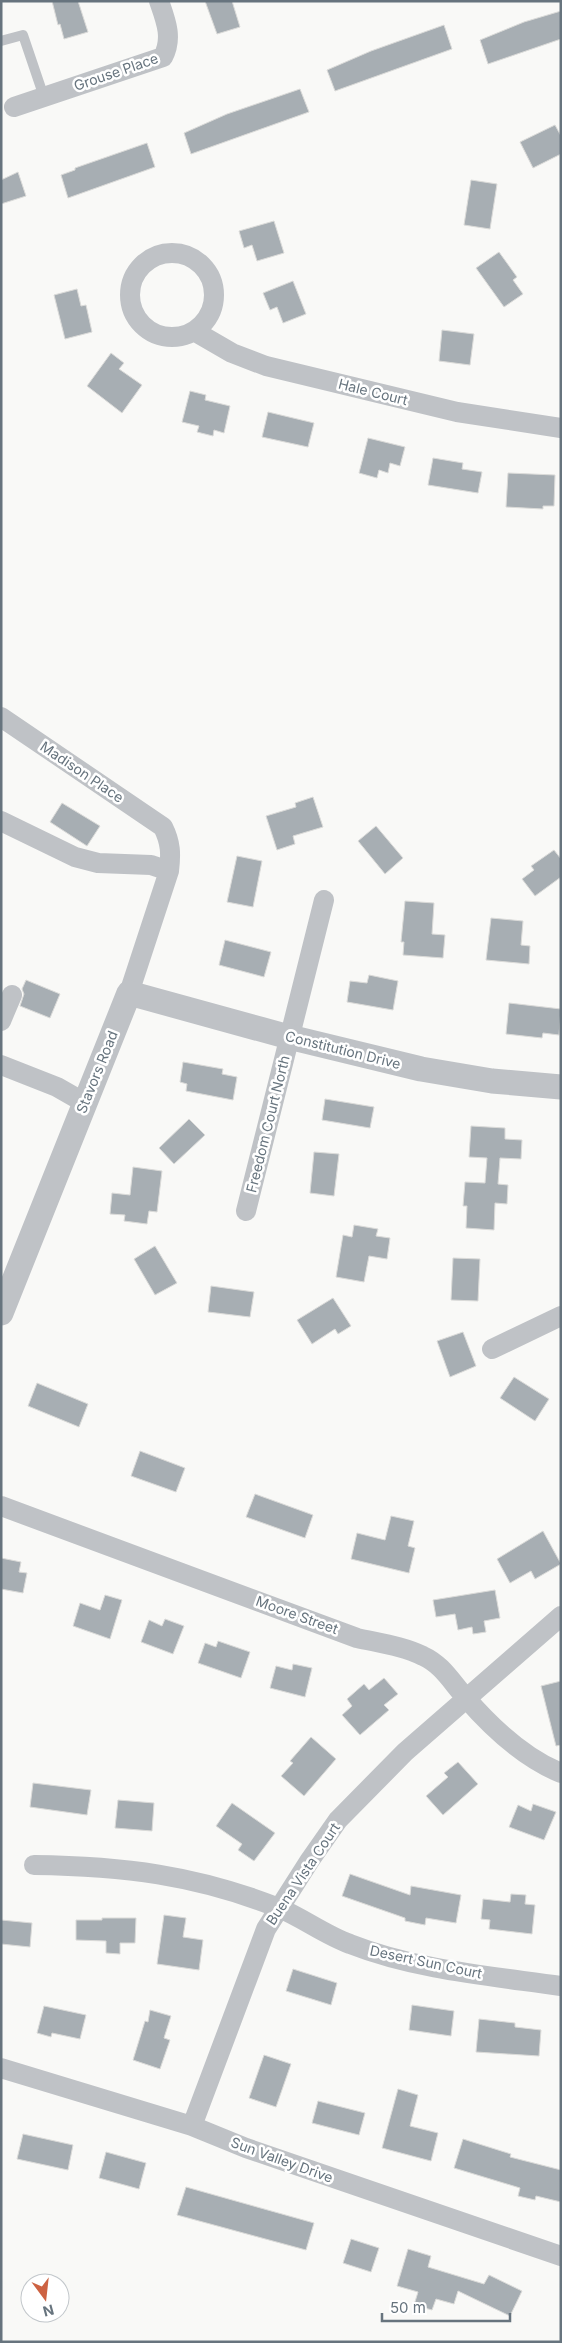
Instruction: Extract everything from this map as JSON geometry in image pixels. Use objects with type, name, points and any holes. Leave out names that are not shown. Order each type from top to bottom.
[{"type":"street","name":"Grouse Place","points":[[8,109],[163,57],[169,43],[169,35],[159,1]]},
{"type":"street","points":[[164,254],[185,256],[195,260],[209,275],[213,290],[212,306],[205,320],[194,331],[184,335],[163,337],[153,333],[137,320],[130,300],[130,290],[133,280],[145,263],[164,254]]},
{"type":"street","name":"Hale Court","points":[[194,331],[232,353],[266,366],[457,412],[561,428]]},
{"type":"street","name":"Madison Place","points":[[1,717],[163,827]]},
{"type":"street","points":[[1,820],[75,857],[98,864],[151,865],[169,871]]},
{"type":"street","name":"Stavors Road","points":[[1,1314],[128,993],[169,871],[171,854],[169,840],[163,827]]},
{"type":"street","name":"Freedom Court North","points":[[246,1211],[324,900]]},
{"type":"street","name":"Constitution Drive","points":[[128,993],[289,1037],[421,1069],[492,1081],[561,1087]]},
{"type":"street","points":[[1,1021],[12,996]]},
{"type":"street","points":[[1,1065],[57,1087],[85,1103]]},
{"type":"street","points":[[492,1349],[561,1316]]},
{"type":"street","name":"Moore Street","points":[[1,1506],[357,1638],[404,1648],[424,1656],[449,1675],[465,1698],[509,1742],[541,1763],[561,1773]]},
{"type":"street","name":"Buena Vista Court","points":[[192,2126],[266,1929],[338,1820],[369,1786],[465,1698],[561,1616]]},
{"type":"street","name":"Desert Sun Court","points":[[34,1865],[96,1866],[150,1872],[212,1886],[279,1909],[349,1944],[395,1958],[450,1970],[561,1986]]},
{"type":"street","name":"Sun Valley Drive","points":[[1,2068],[192,2126],[246,2148],[561,2256]]},
{"type":"lane","points":[[1,41],[23,34],[44,97]]},
{"type":"building","points":[[52,1],[78,1],[88,32],[64,39],[60,24],[58,25]]},
{"type":"building","points":[[205,1],[232,1],[240,27],[217,34]]},
{"type":"building","points":[[561,11],[561,39],[488,64],[480,40],[524,22]]},
{"type":"building","points":[[444,25],[452,49],[335,91],[327,70],[371,51]]},
{"type":"building","points":[[300,89],[309,112],[191,154],[184,133],[227,114]]},
{"type":"building","points":[[555,125],[561,136],[561,154],[533,168],[520,142]]},
{"type":"building","points":[[147,143],[155,167],[68,198],[61,175],[75,170],[75,168]]},
{"type":"building","points":[[18,172],[26,196],[1,204],[1,180]]},
{"type":"building","points":[[471,180],[497,184],[490,229],[464,225]]},
{"type":"building","points":[[274,221],[284,253],[257,261],[252,245],[244,248],[239,231]]},
{"type":"building","points":[[499,252],[517,277],[513,280],[523,294],[504,307],[476,268]]},
{"type":"building","points":[[293,281],[306,314],[283,323],[277,307],[270,310],[263,293]]},
{"type":"building","points":[[77,289],[81,306],[86,305],[92,332],[65,339],[54,295]]},
{"type":"building","points":[[442,330],[474,334],[470,365],[439,361]]},
{"type":"building","points":[[111,353],[124,363],[119,369],[142,385],[122,413],[87,386]]},
{"type":"building","points":[[190,391],[206,395],[205,400],[230,406],[224,433],[214,430],[213,436],[197,432],[199,426],[182,422]]},
{"type":"building","points":[[268,412],[314,423],[308,447],[262,437]]},
{"type":"building","points":[[368,438],[405,447],[400,466],[390,463],[388,473],[379,470],[377,478],[359,473]]},
{"type":"building","points":[[433,458],[463,463],[462,469],[482,472],[478,493],[428,485]]},
{"type":"building","points":[[508,473],[555,475],[554,506],[543,506],[543,509],[506,507]]},
{"type":"building","points":[[313,797],[323,827],[293,836],[295,844],[277,850],[266,816],[296,807],[295,803]]},
{"type":"building","points":[[62,803],[100,826],[87,846],[50,822]]},
{"type":"building","points":[[376,826],[403,858],[385,874],[358,841]]},
{"type":"building","points":[[554,850],[561,859],[561,877],[535,896],[522,879],[534,870],[531,866]]},
{"type":"building","points":[[237,856],[262,861],[253,907],[227,902]]},
{"type":"building","points":[[405,901],[434,903],[432,934],[445,935],[443,958],[403,955],[404,942],[401,942]]},
{"type":"building","points":[[491,918],[523,921],[521,945],[530,946],[529,964],[486,960]]},
{"type":"building","points":[[225,940],[271,952],[264,977],[219,965]]},
{"type":"building","points":[[369,975],[398,981],[393,1010],[347,1002],[350,981],[367,983]]},
{"type":"building","points":[[26,980],[60,994],[50,1018],[20,1006],[24,994],[22,989]]},
{"type":"building","points":[[509,1003],[561,1009],[559,1035],[543,1033],[542,1038],[506,1034]]},
{"type":"building","points":[[183,1062],[223,1069],[222,1074],[237,1077],[233,1100],[186,1091],[187,1084],[180,1082]]},
{"type":"building","points":[[325,1099],[374,1107],[370,1128],[322,1120]]},
{"type":"building","points":[[189,1119],[205,1135],[174,1164],[159,1148]]},
{"type":"building","points":[[471,1126],[505,1128],[505,1139],[522,1140],[521,1159],[500,1158],[498,1184],[508,1185],[507,1204],[495,1203],[494,1230],[466,1228],[467,1206],[463,1206],[465,1182],[485,1183],[487,1158],[469,1157]]},
{"type":"building","points":[[314,1152],[339,1154],[334,1196],[310,1193]]},
{"type":"building","points":[[133,1167],[162,1171],[157,1212],[149,1211],[147,1224],[124,1221],[125,1215],[110,1214],[112,1193],[130,1195]]},
{"type":"building","points":[[354,1225],[378,1229],[376,1236],[390,1238],[387,1259],[369,1256],[364,1282],[336,1277],[343,1235],[352,1237]]},
{"type":"building","points":[[155,1246],[177,1283],[155,1295],[134,1259]]},
{"type":"building","points":[[453,1258],[480,1259],[478,1301],[451,1300]]},
{"type":"building","points":[[211,1286],[254,1292],[250,1317],[208,1312]]},
{"type":"building","points":[[333,1298],[351,1326],[338,1334],[335,1329],[312,1344],[297,1320]]},
{"type":"building","points":[[463,1332],[476,1366],[450,1377],[437,1341]]},
{"type":"building","points":[[514,1377],[549,1399],[535,1421],[500,1398]]},
{"type":"building","points":[[37,1383],[88,1404],[79,1427],[28,1406]]},
{"type":"building","points":[[140,1451],[185,1468],[176,1492],[131,1476]]},
{"type":"building","points":[[255,1494],[313,1515],[305,1538],[246,1517]]},
{"type":"building","points":[[391,1516],[414,1521],[408,1546],[415,1548],[409,1573],[351,1559],[357,1533],[385,1540]]},
{"type":"building","points":[[543,1531],[561,1564],[535,1579],[531,1571],[510,1583],[497,1559]]},
{"type":"building","points":[[1,1558],[21,1562],[19,1572],[27,1573],[23,1593],[1,1589]]},
{"type":"building","points":[[495,1590],[500,1618],[484,1621],[486,1632],[473,1634],[472,1627],[458,1630],[455,1614],[436,1617],[433,1600]]},
{"type":"building","points":[[105,1595],[122,1600],[110,1639],[73,1626],[80,1603],[100,1610]]},
{"type":"building","points":[[165,1619],[184,1626],[173,1654],[141,1642],[149,1620],[162,1626]]},
{"type":"building","points":[[218,1641],[250,1652],[241,1678],[198,1663],[205,1643],[216,1647]]},
{"type":"building","points":[[293,1664],[312,1668],[305,1697],[270,1688],[276,1666],[292,1670]]},
{"type":"building","points":[[384,1678],[398,1694],[384,1705],[389,1710],[360,1735],[342,1715],[352,1706],[347,1699],[364,1684],[369,1690]]},
{"type":"building","points":[[561,1681],[561,1745],[556,1746],[541,1686]]},
{"type":"building","points":[[311,1737],[336,1759],[304,1796],[281,1776],[293,1763],[290,1761]]},
{"type":"building","points":[[458,1762],[478,1784],[443,1815],[426,1796],[448,1777],[444,1773]]},
{"type":"building","points":[[33,1783],[91,1790],[87,1815],[30,1807]]},
{"type":"building","points":[[118,1800],[154,1803],[152,1831],[115,1828]]},
{"type":"building","points":[[232,1803],[275,1833],[254,1861],[238,1850],[242,1844],[216,1826]]},
{"type":"building","points":[[533,1804],[556,1812],[544,1840],[509,1827],[518,1805],[531,1811]]},
{"type":"building","points":[[350,1874],[410,1895],[411,1886],[461,1895],[456,1923],[426,1918],[425,1925],[405,1921],[405,1918],[342,1896]]},
{"type":"building","points":[[511,1894],[526,1895],[525,1904],[535,1905],[532,1934],[489,1929],[490,1920],[481,1919],[483,1899],[510,1902]]},
{"type":"building","points":[[164,1915],[186,1918],[183,1937],[203,1940],[199,1970],[157,1964]]},
{"type":"building","points":[[102,1918],[136,1918],[135,1943],[120,1943],[120,1954],[106,1953],[106,1941],[76,1940],[76,1920],[102,1920]]},
{"type":"building","points":[[1,1920],[32,1923],[30,1947],[1,1944]]},
{"type":"building","points":[[293,1969],[337,1983],[331,2005],[286,1991]]},
{"type":"building","points":[[412,2005],[454,2011],[451,2036],[409,2030]]},
{"type":"building","points":[[44,2006],[86,2015],[80,2039],[52,2033],[51,2037],[37,2033]]},
{"type":"building","points":[[150,2010],[171,2016],[164,2038],[170,2040],[160,2069],[133,2060],[145,2021],[148,2022]]},
{"type":"building","points":[[479,2019],[515,2023],[515,2027],[541,2030],[539,2056],[476,2052]]},
{"type":"building","points":[[264,2055],[291,2064],[276,2107],[249,2098]]},
{"type":"building","points":[[398,2089],[418,2095],[410,2126],[438,2133],[431,2161],[382,2148]]},
{"type":"building","points":[[318,2101],[365,2113],[359,2135],[312,2123]]},
{"type":"building","points":[[23,2134],[73,2145],[68,2170],[17,2159]]},
{"type":"building","points":[[463,2139],[511,2154],[510,2157],[561,2170],[561,2202],[536,2196],[535,2200],[518,2196],[520,2188],[454,2168]]},
{"type":"building","points":[[106,2152],[146,2163],[139,2189],[99,2178]]},
{"type":"building","points":[[186,2187],[314,2223],[306,2250],[177,2215]]},
{"type":"building","points":[[351,2239],[379,2248],[371,2272],[343,2263]]},
{"type":"building","points":[[408,2249],[431,2256],[428,2267],[484,2284],[489,2275],[522,2291],[510,2316],[458,2291],[454,2304],[436,2299],[432,2310],[414,2305],[418,2292],[397,2286]]}]
